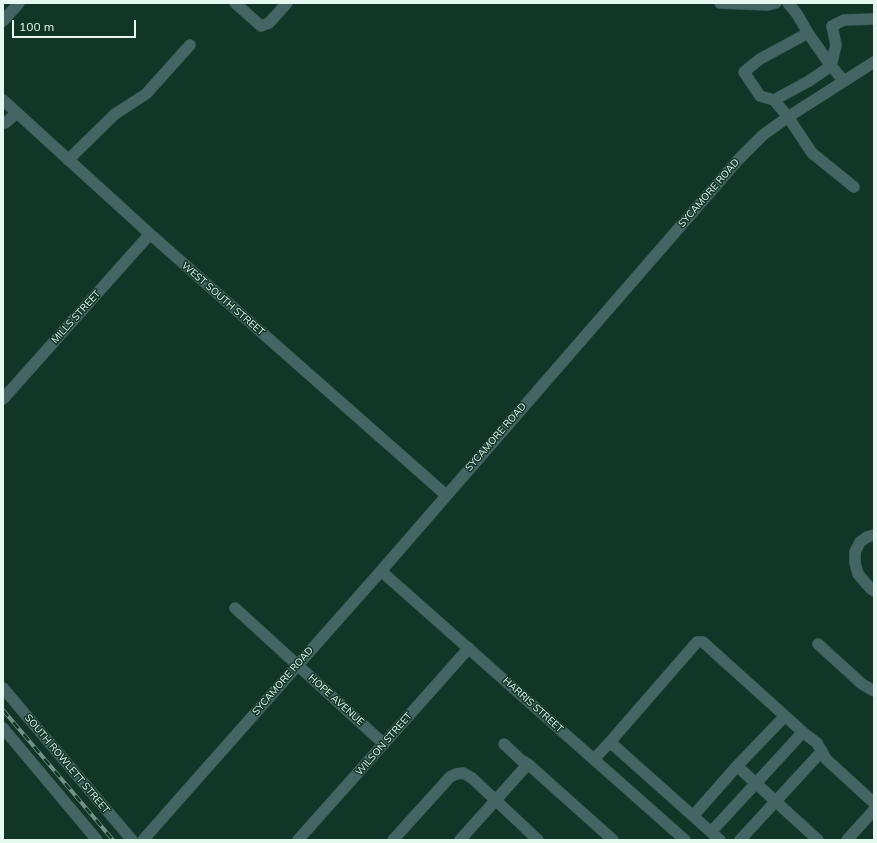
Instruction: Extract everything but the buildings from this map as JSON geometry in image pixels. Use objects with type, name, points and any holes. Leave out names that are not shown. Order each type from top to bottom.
[{"type":"street","points":[[3,21],[19,3]]},
{"type":"street","points":[[235,3],[261,26],[269,23],[288,3]]},
{"type":"street","points":[[720,3],[768,6],[776,3]]},
{"type":"street","points":[[788,3],[797,14],[831,66],[844,81]]},
{"type":"street","points":[[774,100],[809,82],[831,66],[836,45],[832,26],[844,20],[874,19]]},
{"type":"street","points":[[808,33],[760,59],[744,72],[760,96],[774,100],[788,117],[812,153],[854,187]]},
{"type":"street","points":[[68,160],[115,114],[146,94],[190,45]]},
{"type":"street","name":"SYCAMORE ROAD","points":[[143,840],[381,570],[738,160],[763,135],[788,117],[874,62]]},
{"type":"street","name":"WEST SOUTH STREET","points":[[3,100],[150,234],[446,495]]},
{"type":"street","points":[[3,122],[4,123],[17,113]]},
{"type":"street","name":"MILLS STREET","points":[[3,399],[150,234]]},
{"type":"street","points":[[874,535],[867,537],[860,542],[855,552],[858,574],[874,591]]},
{"type":"street","name":"HARRIS STREET","points":[[381,570],[685,840]]},
{"type":"street","name":"HOPE AVENUE","points":[[235,608],[384,744]]},
{"type":"street","points":[[594,759],[697,642],[702,642],[817,743],[826,759],[874,803]]},
{"type":"street","points":[[818,644],[862,684],[874,691]]},
{"type":"street","name":"WILSON STREET","points":[[298,840],[468,648]]},
{"type":"street","name":"SOUTH ROWLETT STREET","points":[[3,688],[132,840]]},
{"type":"street","points":[[694,816],[737,766],[785,716]]},
{"type":"street","points":[[3,728],[97,840]]},
{"type":"street","points":[[610,742],[716,836],[756,784],[803,732]]},
{"type":"street","points":[[504,744],[613,840]]},
{"type":"street","points":[[740,840],[822,751]]},
{"type":"street","points":[[460,840],[528,764]]},
{"type":"street","points":[[737,766],[818,840]]},
{"type":"street","points":[[393,840],[450,777],[463,773],[472,778],[531,838]]},
{"type":"street","points":[[847,840],[874,810]]},
{"type":"railway","points":[[3,710],[113,840]]}]
